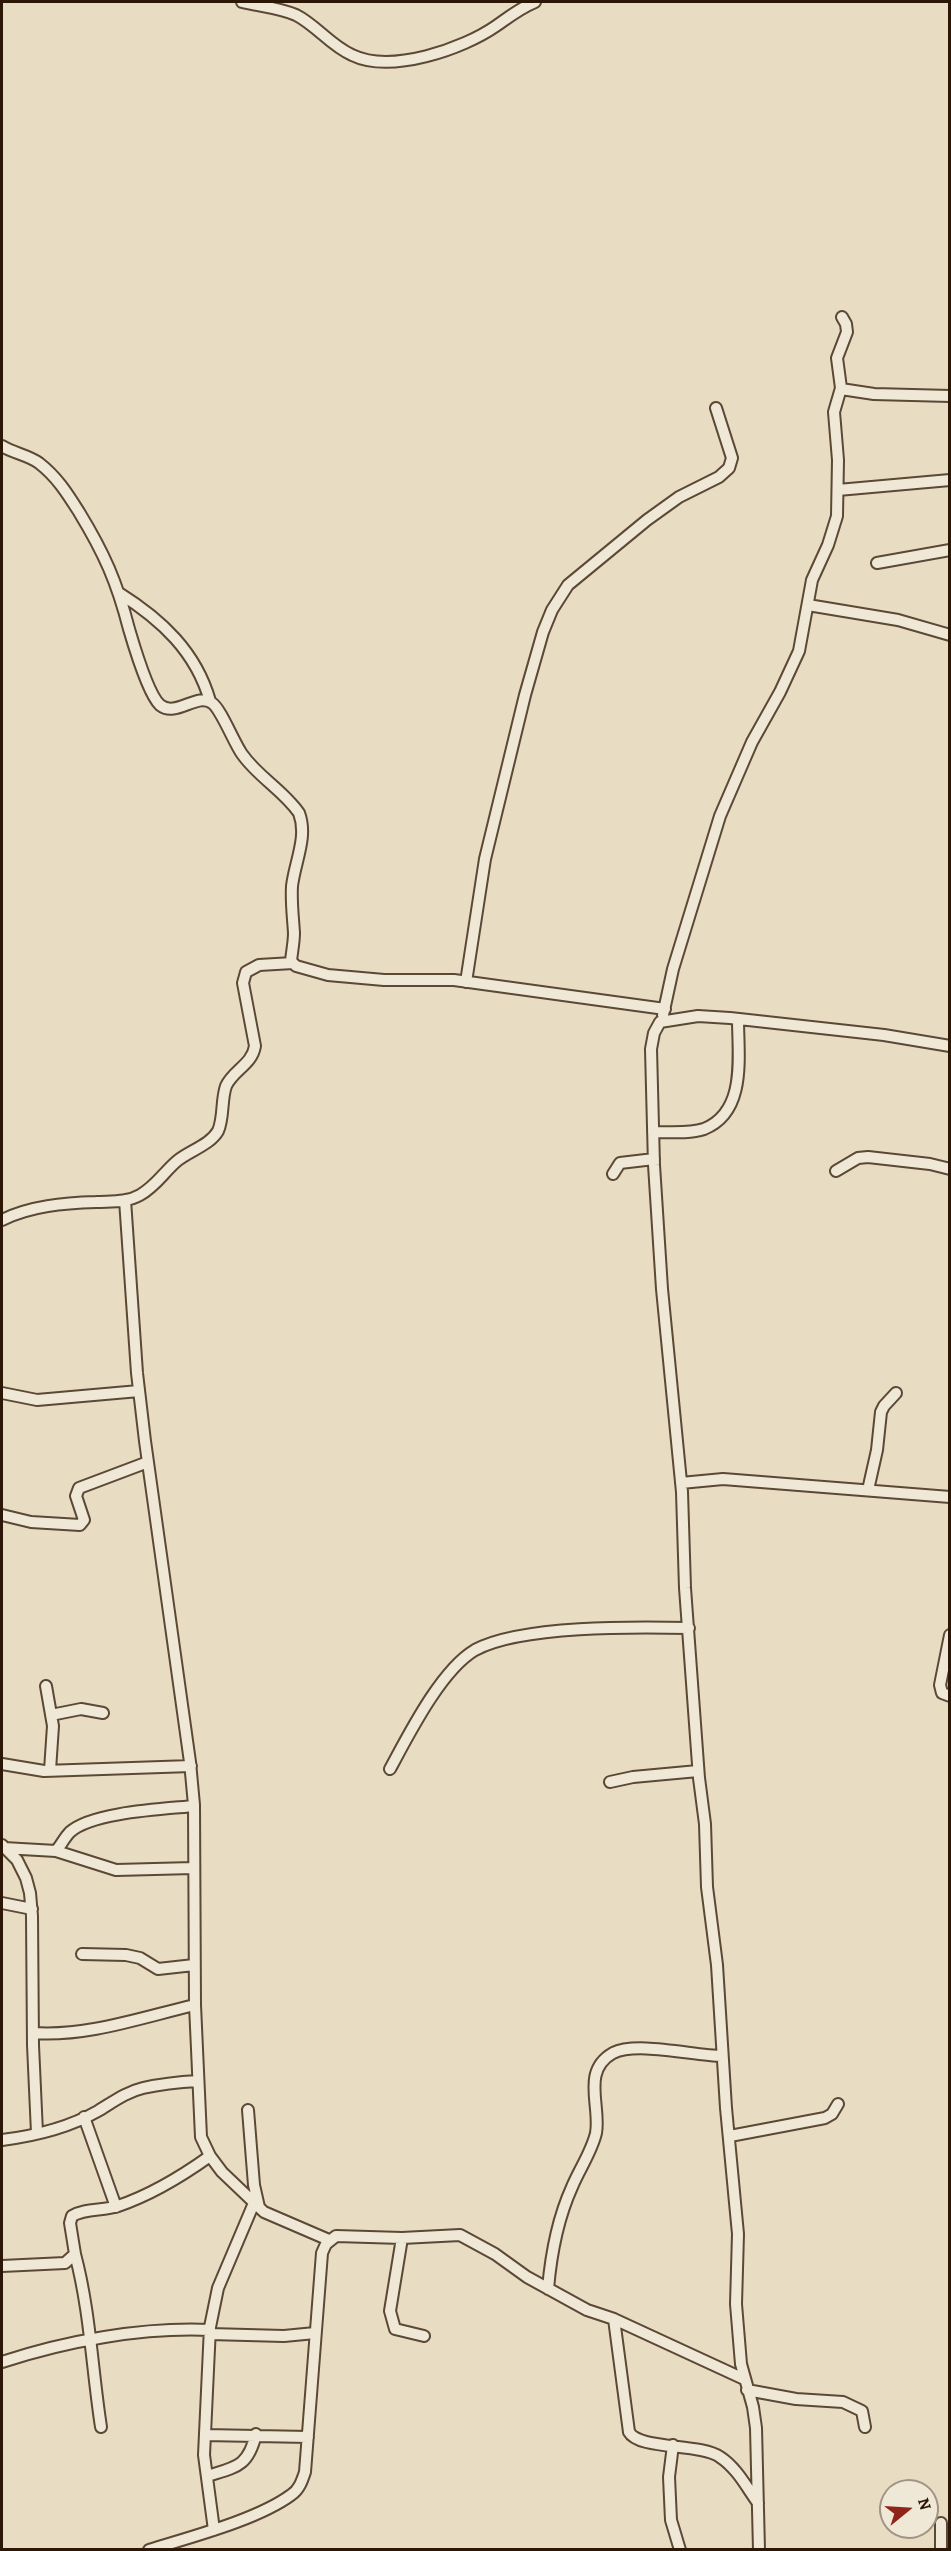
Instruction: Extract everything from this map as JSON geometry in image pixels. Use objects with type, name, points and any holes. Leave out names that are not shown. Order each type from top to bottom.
[{"type":"street","points":[[242,2],[296,15],[353,56],[379,61],[409,60],[456,47],[535,2]]},
{"type":"street","points":[[759,2550],[756,2428],[753,2407],[741,2364],[737,2314],[738,2234],[722,2056],[717,1965],[708,1896],[705,1824],[698,1771],[681,1483],[662,1289],[654,1159],[651,1049],[654,1033],[662,1021],[673,969],[720,816],[742,762],[780,692],[799,651],[812,580],[828,545],[837,516],[838,460],[834,412],[841,389],[837,358],[847,332],[842,317]]},
{"type":"street","points":[[841,389],[874,394],[950,396]]},
{"type":"street","points":[[466,982],[485,860],[525,695],[543,632],[552,610],[568,585],[647,520],[679,497],[719,477],[729,468],[732,458],[717,408]]},
{"type":"street","points":[[2,446],[36,461],[62,484],[106,558],[119,593],[135,650],[146,678],[161,705],[169,709],[202,700],[210,701]]},
{"type":"street","points":[[838,490],[950,480]]},
{"type":"street","points":[[877,563],[950,550]]},
{"type":"street","points":[[119,593],[165,627],[184,648],[199,670],[210,701],[216,707],[242,753],[257,773],[293,804],[302,822],[302,839],[292,889],[293,963]]},
{"type":"street","points":[[808,605],[890,618],[950,635]]},
{"type":"street","points":[[2,1220],[40,1207],[125,1200],[139,1196],[156,1185],[177,1161],[217,1133],[223,1095],[228,1081],[248,1062],[255,1046],[243,983],[246,972],[259,965],[293,963],[306,970],[328,975],[384,980],[466,982],[664,1009]]},
{"type":"street","points":[[662,1021],[698,1016],[738,1019],[884,1035],[950,1046]]},
{"type":"street","points":[[653,1132],[704,1129],[718,1120],[730,1107],[738,1078],[738,1019]]},
{"type":"street","points":[[836,1171],[858,1158],[868,1157],[886,1157],[930,1164],[950,1170]]},
{"type":"street","points":[[613,1174],[620,1163],[654,1159]]},
{"type":"street","points":[[125,1200],[139,1391],[194,1806],[194,1965],[201,2137],[210,2156],[222,2172],[264,2212],[329,2240]]},
{"type":"street","points":[[2,1393],[37,1401],[139,1391]]},
{"type":"street","points":[[868,1491],[877,1450],[881,1412],[896,1393]]},
{"type":"street","points":[[2,1518],[80,1525],[84,1520],[76,1496],[78,1488],[148,1462]]},
{"type":"street","points":[[681,1483],[723,1479],[950,1497]]},
{"type":"street","points":[[390,1769],[431,1699],[452,1671],[474,1651],[495,1642],[556,1632],[689,1628]]},
{"type":"street","points":[[950,1635],[940,1685],[942,1693],[950,1696]]},
{"type":"street","points":[[46,1686],[51,1715],[50,1770]]},
{"type":"street","points":[[51,1715],[81,1709],[103,1713]]},
{"type":"street","points":[[2,1764],[50,1770],[190,1766]]},
{"type":"street","points":[[610,1782],[633,1777],[698,1771]]},
{"type":"street","points":[[56,1851],[70,1832],[90,1821],[194,1806]]},
{"type":"street","points":[[3,1846],[56,1851],[117,1870],[193,1868]]},
{"type":"street","points":[[3,1846],[17,1860],[26,1878],[32,1909],[37,2133]]},
{"type":"street","points":[[2,1903],[32,1909]]},
{"type":"street","points":[[82,1954],[126,1955],[140,1958],[158,1969],[194,1965]]},
{"type":"street","points":[[33,2033],[46,2034],[93,2028],[195,2005]]},
{"type":"street","points":[[548,2289],[555,2234],[596,2132],[593,2090],[597,2070],[604,2060],[615,2053],[640,2049],[722,2056]]},
{"type":"street","points":[[2,2140],[37,2133],[84,2117],[143,2088],[198,2081]]},
{"type":"street","points":[[729,2136],[825,2118],[832,2114],[838,2104]]},
{"type":"street","points":[[214,2530],[207,2476],[205,2435],[210,2332],[218,2288],[256,2205],[248,2110]]},
{"type":"street","points":[[84,2117],[116,2207]]},
{"type":"street","points":[[101,2427],[83,2283],[70,2223],[72,2216],[83,2211],[116,2207],[182,2176],[210,2156]]},
{"type":"street","points":[[149,2550],[214,2530],[292,2495],[300,2485],[305,2472],[322,2253],[329,2240],[336,2236],[402,2238],[460,2235],[495,2254],[526,2277],[587,2310],[614,2319],[744,2379]]},
{"type":"street","points":[[402,2238],[390,2312],[391,2319],[395,2329],[424,2336]]},
{"type":"street","points":[[2,2266],[65,2263],[75,2254]]},
{"type":"street","points":[[614,2319],[629,2432],[632,2437],[641,2442],[673,2445],[718,2455],[740,2477],[758,2503]]},
{"type":"street","points":[[2,2362],[52,2347],[90,2340],[184,2329],[266,2336],[315,2333]]},
{"type":"street","points":[[747,2390],[796,2399],[843,2402],[862,2411],[866,2427]]},
{"type":"street","points":[[205,2435],[256,2434],[308,2437]]},
{"type":"street","points":[[207,2476],[239,2466],[253,2448],[256,2434]]},
{"type":"street","points":[[673,2445],[669,2477],[671,2520],[680,2550]]},
{"type":"street","points":[[941,2523],[941,2550]]}]
